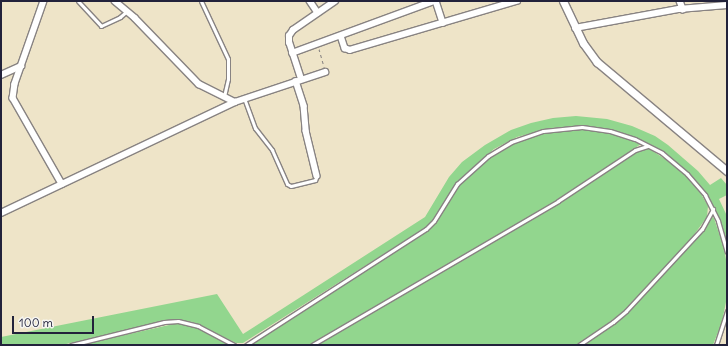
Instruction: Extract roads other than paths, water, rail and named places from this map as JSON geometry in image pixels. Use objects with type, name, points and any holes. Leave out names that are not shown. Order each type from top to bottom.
[{"type":"street","points":[[44,1],[21,66],[14,89],[13,98],[62,184]]},
{"type":"street","points":[[115,1],[127,11],[203,87],[235,102]]},
{"type":"street","points":[[310,1],[318,13]]},
{"type":"street","points":[[317,176],[306,131],[304,106],[299,80],[288,40],[290,33],[335,1]]},
{"type":"street","points":[[292,53],[435,1],[443,23]]},
{"type":"street","points":[[341,36],[345,48],[349,50],[443,23],[499,3],[516,1]]},
{"type":"street","points":[[563,1],[587,50],[603,67],[727,170]]},
{"type":"street","points":[[680,1],[683,9]]},
{"type":"street","points":[[575,28],[683,9],[727,5]]},
{"type":"street","points":[[1,75],[21,66]]},
{"type":"street","points":[[1,213],[244,98],[325,72]]},
{"type":"lane","points":[[78,1],[96,22],[102,26],[120,17],[127,11]]},
{"type":"lane","points":[[201,1],[228,58],[228,79],[224,97]]},
{"type":"lane","points":[[244,98],[255,128],[272,150],[288,185],[315,180],[317,176]]},
{"type":"lane","points":[[246,345],[426,229],[434,221],[457,184],[488,156],[511,142],[543,131],[582,127],[617,133],[648,146],[666,156],[687,174],[701,189],[713,209],[723,234],[727,252]]},
{"type":"lane","points":[[312,345],[565,197],[636,150],[648,146]]},
{"type":"lane","points":[[578,345],[614,322],[626,310],[702,229],[713,209]]},
{"type":"lane","points":[[716,345],[727,311]]},
{"type":"lane","points":[[70,345],[164,322],[178,321],[198,326],[234,345]]}]
